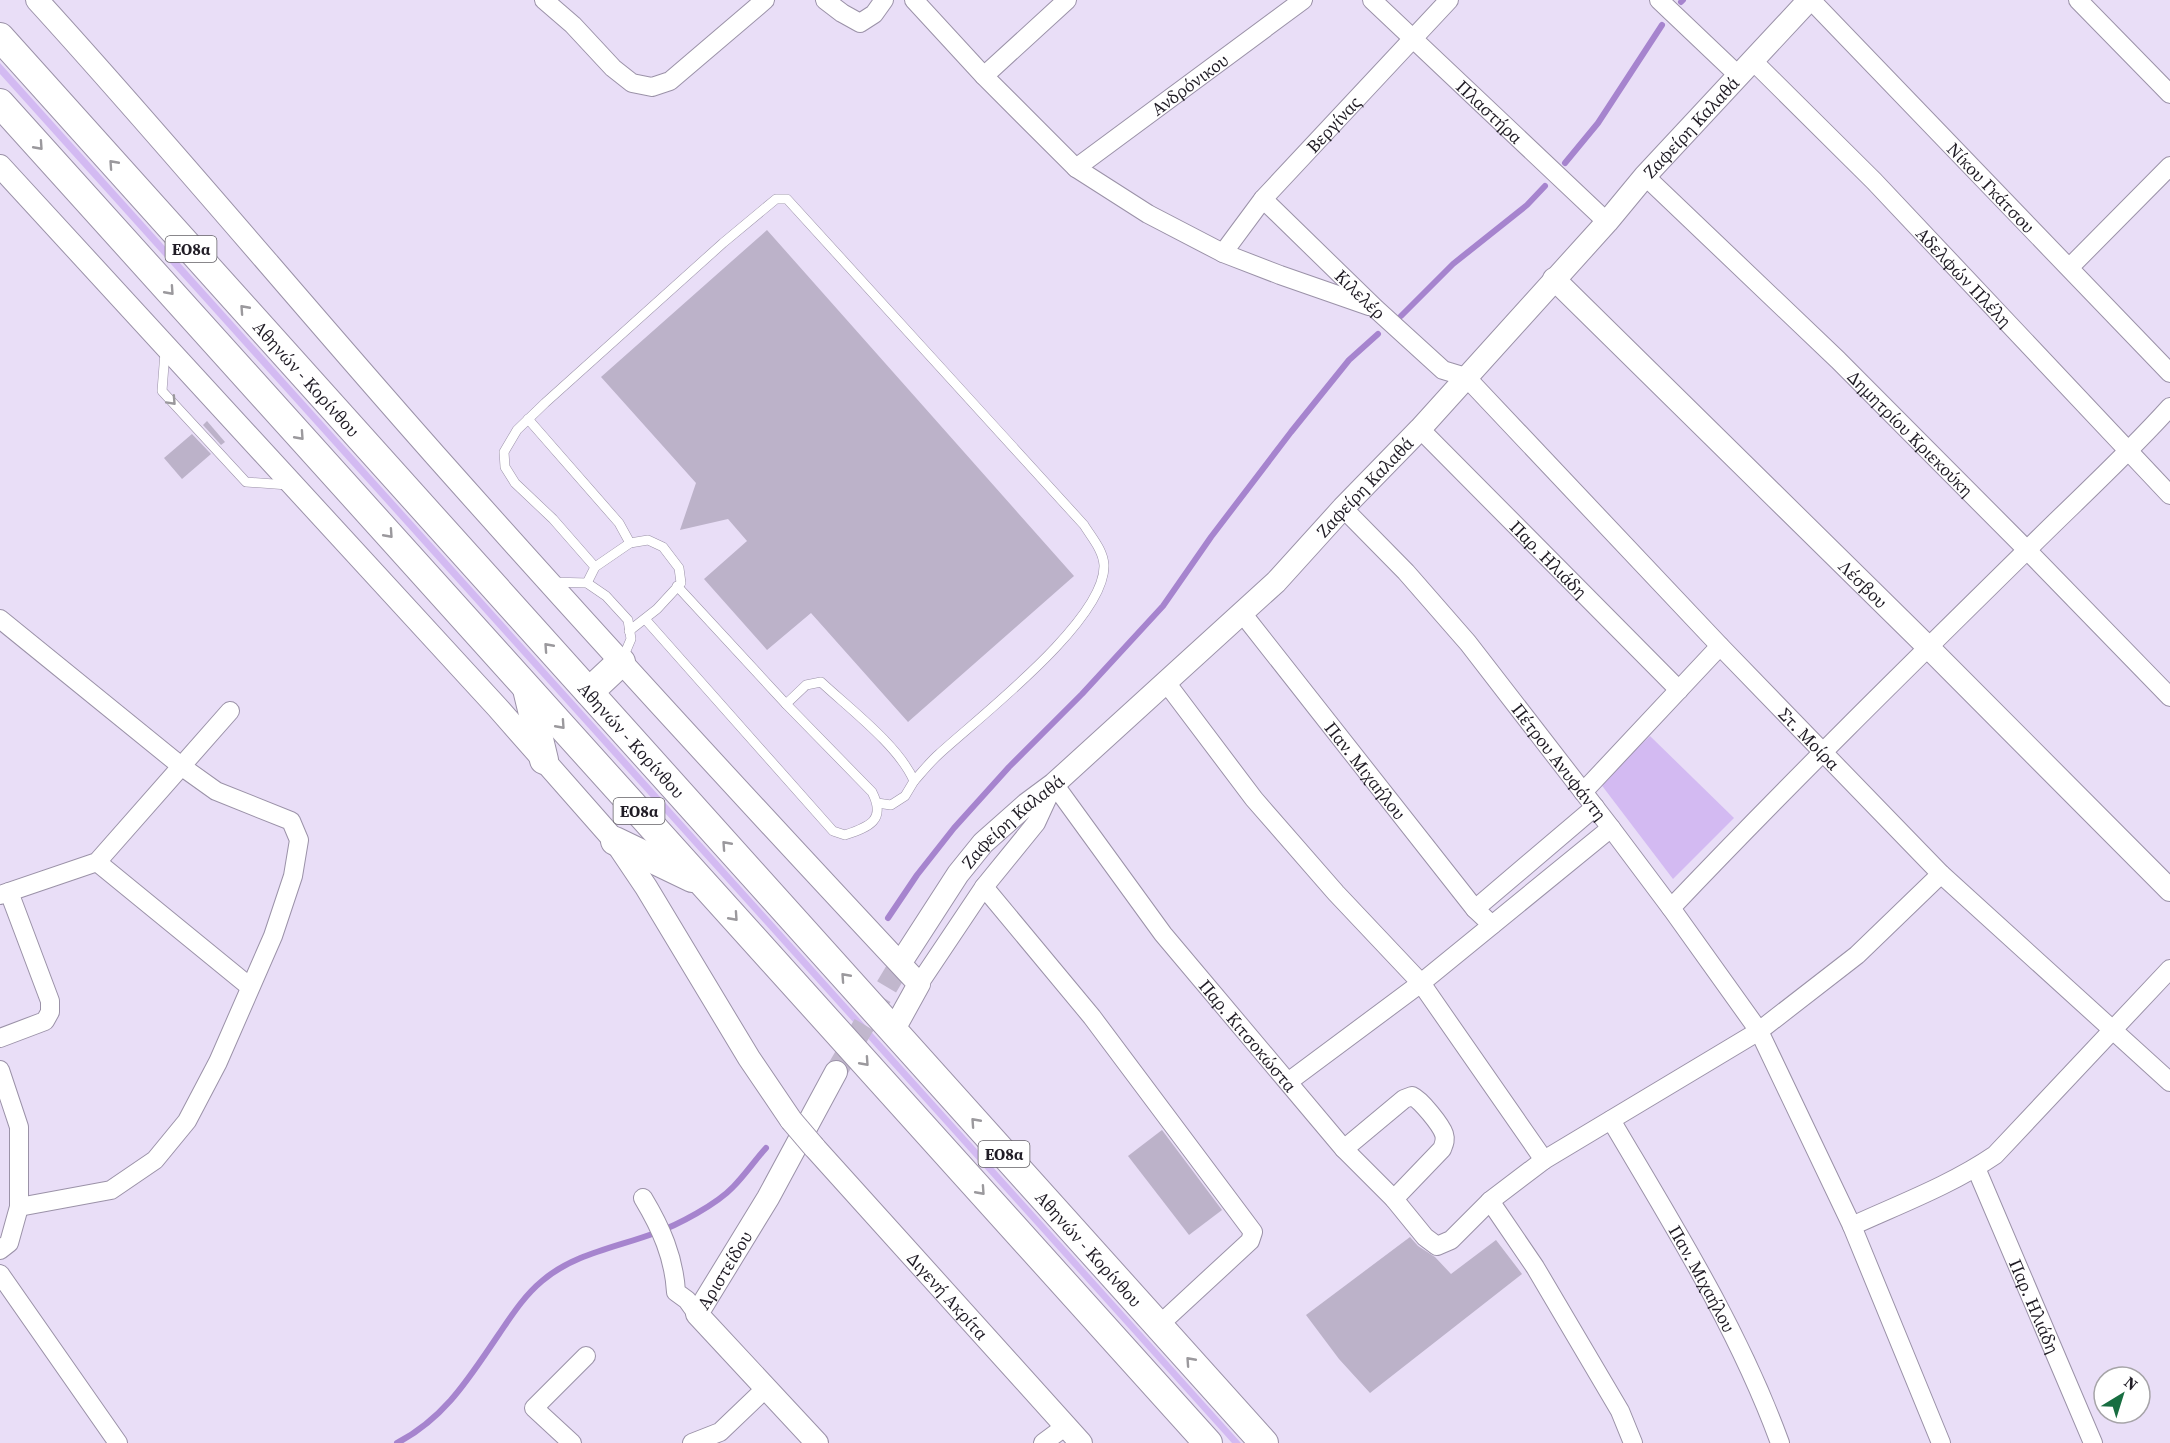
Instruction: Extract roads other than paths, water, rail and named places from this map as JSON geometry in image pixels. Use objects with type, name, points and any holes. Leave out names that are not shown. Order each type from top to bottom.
[{"type":"highway","name":"Αθηνών - Κορίνθου","points":[[0,37],[1264,1443]]},
{"type":"highway","name":"ΕΟ8α","points":[[0,103],[1208,1443]]},
{"type":"highway","points":[[589,692],[621,662]]},
{"type":"highway","points":[[527,687],[543,760]]},
{"type":"highway","points":[[615,842],[703,883]]},
{"type":"highway","points":[[1229,1404],[1278,1443]]},
{"type":"street","points":[[37,0],[116,87],[425,444],[621,662],[919,984]]},
{"type":"street","points":[[544,0],[573,25],[619,73],[632,83],[652,87],[670,81],[765,0]]},
{"type":"street","points":[[825,0],[860,23],[874,14],[884,0]]},
{"type":"street","points":[[914,0],[984,76],[1076,168],[1148,214],[1223,253],[1376,309]]},
{"type":"street","points":[[984,76],[1067,0]]},
{"type":"street","name":"Ανδρόνικου","points":[[1076,168],[1303,0]]},
{"type":"street","name":"Πλαστήρα","points":[[1372,0],[1607,222]]},
{"type":"street","name":"Βεργίνας","points":[[1223,253],[1263,199],[1449,0]]},
{"type":"street","name":"Αδελφών Πλέλη","points":[[1659,0],[1746,68],[1874,181],[2170,495]]},
{"type":"street","name":"Ζαφείρη Καλαθά","points":[[905,956],[958,874],[983,843],[1027,804],[1054,784],[1276,582],[1343,507],[1420,429],[1607,222],[1645,176],[1810,0]]},
{"type":"street","name":"Νίκου Γκάτσου","points":[[1810,0],[2170,373]]},
{"type":"street","points":[[2078,0],[2170,94]]},
{"type":"street","name":"Διγενή Ακρίτα","points":[[0,166],[293,485],[615,842],[646,887],[749,1058],[791,1120],[1081,1443]]},
{"type":"street","points":[[2070,267],[2170,166]]},
{"type":"street","name":"Δημητρίου Κριεκούκη","points":[[1645,176],[1838,360],[2170,697]]},
{"type":"street","name":"Κιλελέρ","points":[[1263,199],[1376,309],[1443,370],[1466,377]]},
{"type":"street","name":"Λέσβου","points":[[1554,279],[1929,648],[2170,890]]},
{"type":"street","name":"Στ. Μοίρα","points":[[1466,377],[1720,646],[1941,874],[2170,1082]]},
{"type":"street","points":[[1671,908],[1823,752],[2027,550],[2129,453],[2170,407]]},
{"type":"street","name":"Παρ. Ηλιάδη","points":[[1420,429],[1679,690]]},
{"type":"street","name":"Πέτρου Ανυφάντη","points":[[1343,507],[1406,572],[1468,643],[1611,828],[1759,1031],[1852,1226],[1941,1443]]},
{"type":"street","name":"Παν. Μιχαήλου","points":[[1242,613],[1476,909],[1492,925]]},
{"type":"street","points":[[0,619],[181,766],[216,791],[291,821],[299,840],[290,886],[273,936],[218,1062],[187,1121],[155,1160],[111,1190],[19,1208]]},
{"type":"street","points":[[1583,792],[1720,646]]},
{"type":"street","points":[[1165,681],[1254,799],[1336,893],[1421,983],[1544,1160]]},
{"type":"street","points":[[0,1038],[45,1021],[50,1012],[50,1001],[4,894],[97,862],[230,711]]},
{"type":"street","points":[[893,1031],[919,984],[984,887],[1036,823],[1054,784]]},
{"type":"street","name":"Παρ. Κιτσοκώστα","points":[[1054,784],[1163,934],[1344,1149],[1394,1199],[1425,1237],[1437,1246],[1451,1240],[1490,1201]]},
{"type":"street","points":[[1476,909],[1595,807]]},
{"type":"street","points":[[1288,1082],[1421,983],[1611,828]]},
{"type":"street","points":[[97,862],[250,987]]},
{"type":"street","points":[[1633,1443],[1620,1411],[1535,1267],[1490,1201],[1544,1160],[1759,1031],[1857,955],[1941,874]]},
{"type":"street","points":[[984,887],[1092,1017],[1253,1232],[1250,1241],[1158,1326]]},
{"type":"street","points":[[1852,1226],[1976,1168],[1995,1155],[2170,969]]},
{"type":"street","points":[[0,1070],[19,1127],[19,1208],[9,1243],[0,1250]]},
{"type":"street","name":"Αριστείδου","points":[[817,1443],[697,1314],[768,1198],[836,1072]]},
{"type":"street","points":[[1344,1149],[1404,1099],[1412,1096],[1419,1099],[1444,1133],[1445,1142],[1442,1149],[1394,1199]]},
{"type":"street","name":"Παν. Μιχαήλου","points":[[1611,1120],[1714,1296],[1762,1394],[1780,1443]]},
{"type":"street","name":"Παρ. Ηλιάδη","points":[[1976,1168],[2093,1443]]},
{"type":"street","points":[[643,1198],[667,1246],[675,1271],[676,1292],[687,1300],[697,1314]]},
{"type":"street","points":[[0,1274],[118,1443]]},
{"type":"street","points":[[572,1443],[534,1408],[586,1356]]},
{"type":"street","points":[[692,1443],[720,1432],[765,1389]]},
{"type":"street","points":[[1043,1443],[1066,1426]]},
{"type":"lane","points":[[595,567],[553,519],[515,483],[505,467],[504,452],[517,430],[528,419],[723,243],[776,199],[787,199],[1084,525],[1103,554],[1104,568],[1096,597],[1069,633],[1022,681],[936,757],[914,781],[905,796],[891,805],[877,803]]},
{"type":"lane","points":[[166,346],[162,391],[246,482],[293,485]]},
{"type":"lane","points":[[528,419],[619,523],[630,543]]},
{"type":"lane","points":[[587,583],[595,567],[630,543],[648,540],[663,547],[679,568],[681,583],[657,609],[629,631]]},
{"type":"lane","points":[[549,582],[587,583],[606,596],[628,620],[630,639],[621,662]]},
{"type":"lane","points":[[645,619],[833,831],[845,835],[869,827],[877,814],[877,803],[872,792],[786,704],[677,586]]},
{"type":"lane","points":[[786,704],[806,685],[821,682],[896,751],[914,781]]},
{"type":"waterway","points":[[1565,163],[1598,123],[1662,25]]},
{"type":"waterway","points":[[1401,316],[1453,264],[1527,205],[1545,186]]},
{"type":"waterway","points":[[888,918],[917,875],[954,828],[1163,606],[1211,537],[1291,432],[1349,360],[1378,334]]},
{"type":"waterway","points":[[397,1443],[429,1422],[455,1396],[519,1306],[542,1281],[568,1264],[664,1229],[697,1213],[726,1194],[766,1148]]},
{"type":"tunnel","points":[[836,1072],[905,956]]}]
